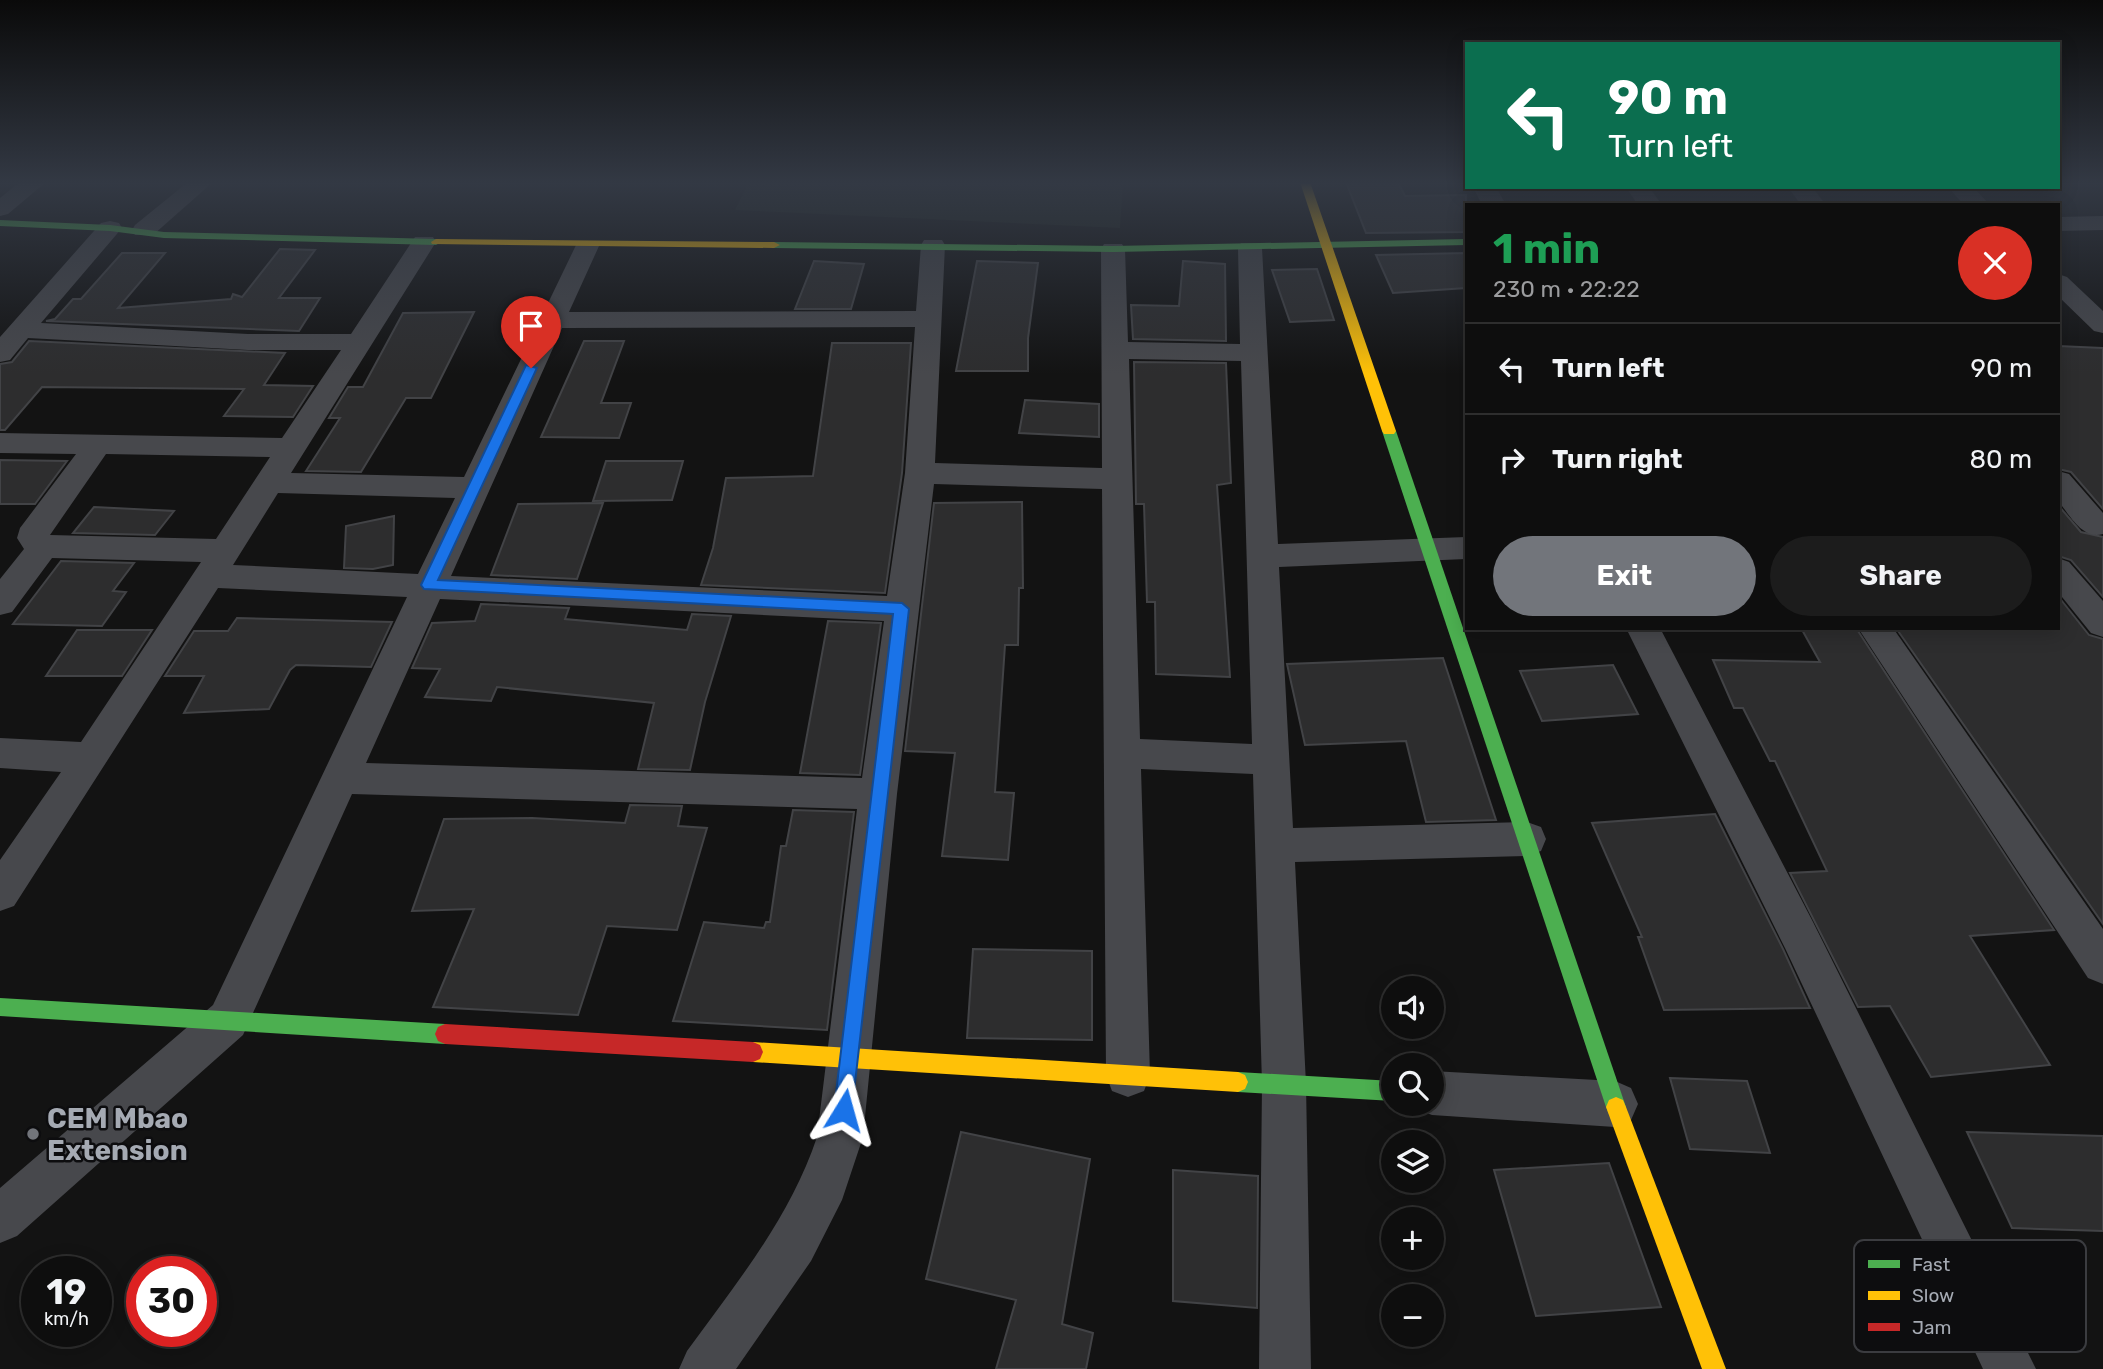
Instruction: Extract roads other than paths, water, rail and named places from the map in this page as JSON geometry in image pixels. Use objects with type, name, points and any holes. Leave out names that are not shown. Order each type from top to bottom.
[{"type":"street","points":[[0,354],[95,246]]},
{"type":"street","points":[[0,893],[269,484],[421,246]]},
{"type":"street","points":[[582,246],[626,246]]},
{"type":"street","points":[[0,1219],[228,1020],[587,246]]},
{"type":"street","points":[[705,1369],[794,1244],[825,1183],[840,1137],[851,1058],[878,793],[920,473],[933,246]]},
{"type":"street","points":[[973,246],[1113,249],[1329,246]]},
{"type":"street","points":[[1325,246],[1615,1104],[1714,1369]]},
{"type":"street","points":[[1250,248],[1284,1084],[1286,1369]]},
{"type":"street","points":[[1113,249],[1128,1075]]},
{"type":"street","points":[[2060,284],[2103,325]]},
{"type":"street","points":[[553,320],[927,319]]},
{"type":"street","points":[[22,330],[248,342],[359,342]]},
{"type":"street","points":[[1114,349],[1254,354]]},
{"type":"street","points":[[0,443],[291,448]]},
{"type":"street","points":[[98,445],[36,528],[33,538],[43,547],[429,585],[902,609]]},
{"type":"street","points":[[920,473],[1117,479]]},
{"type":"street","points":[[2060,483],[2100,524]]},
{"type":"street","points":[[269,484],[474,488]]},
{"type":"street","points":[[2060,526],[2100,524]]},
{"type":"street","points":[[0,603],[43,547]]},
{"type":"street","points":[[1262,556],[1465,548]]},
{"type":"street","points":[[2060,571],[2103,624]]},
{"type":"street","points":[[1644,630],[1799,935],[1947,1240]]},
{"type":"street","points":[[1876,630],[2103,964]]},
{"type":"street","points":[[0,753],[90,758]]},
{"type":"street","points":[[1122,753],[1271,760]]},
{"type":"street","points":[[339,778],[878,793]]},
{"type":"street","points":[[1274,846],[1527,839]]},
{"type":"street","points":[[0,1007],[1381,1090]]},
{"type":"street","points":[[1444,1094],[1615,1104]]},
{"type":"street","points":[[2002,1352],[2010,1369]]},
{"type":"place","name":"CEM Mbao Extension","points":[[33,1134]]}]
